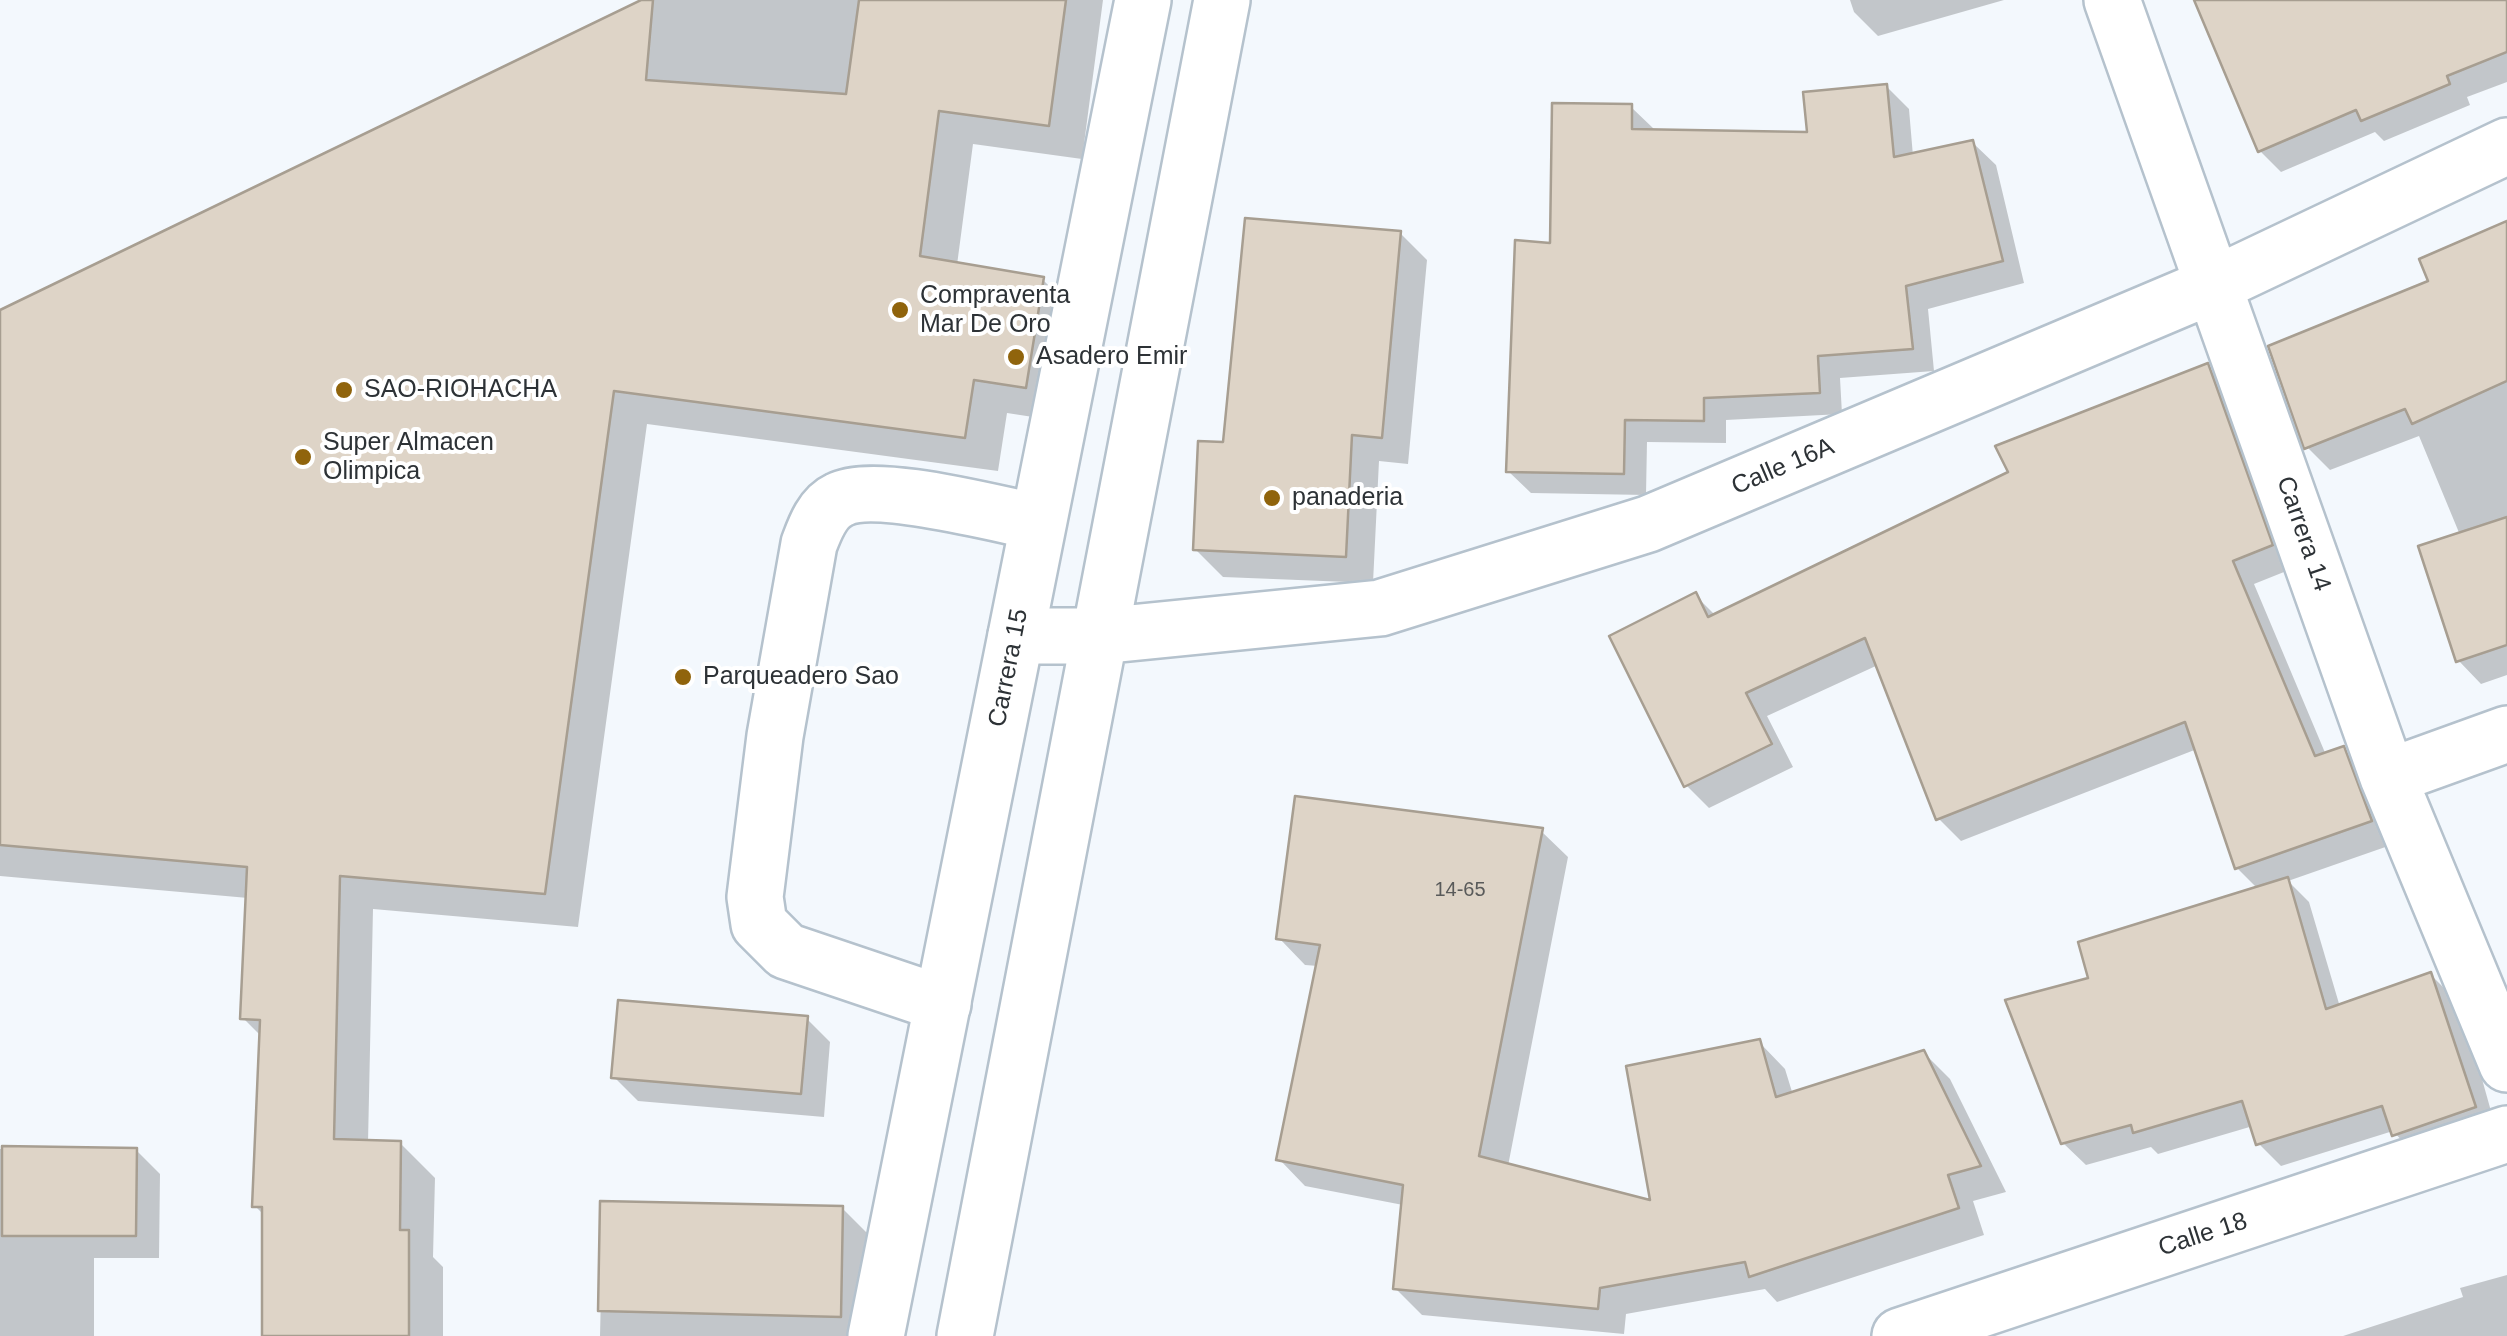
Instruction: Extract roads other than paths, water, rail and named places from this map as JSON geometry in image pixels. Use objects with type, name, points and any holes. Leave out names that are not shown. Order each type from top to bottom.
[{"type":"street","name":"Carrera 15","points":[[876,1336],[1143,0]]},
{"type":"street","points":[[965,1336],[1222,0]]},
{"type":"street","name":"Carrera 14","points":[[2112,0],[2388,777],[2507,1064]]},
{"type":"street","name":"Calle 16A","points":[[1016,636],[1100,636],[1380,608],[1648,524],[2216,284],[2507,146]]},
{"type":"street","points":[[943,1004],[786,952],[759,924],[755,896],[775,736],[809,544],[818,519],[839,500],[867,494],[925,500],[1038,522]]},
{"type":"street","points":[[2388,777],[2507,734]]},
{"type":"street","name":"Calle 18","points":[[1900,1336],[2507,1134]]},
{"type":"place","name":"Compraventa Mar De Oro","points":[[900,310]]},
{"type":"place","name":"Asadero Emir","points":[[1016,357]]},
{"type":"place","name":"SAO-RIOHACHA","points":[[344,390]]},
{"type":"place","name":"Super Almacen Olimpica","points":[[303,457]]},
{"type":"place","name":"panaderia","points":[[1272,498]]},
{"type":"place","name":"Parqueadero Sao","points":[[683,677]]}]
